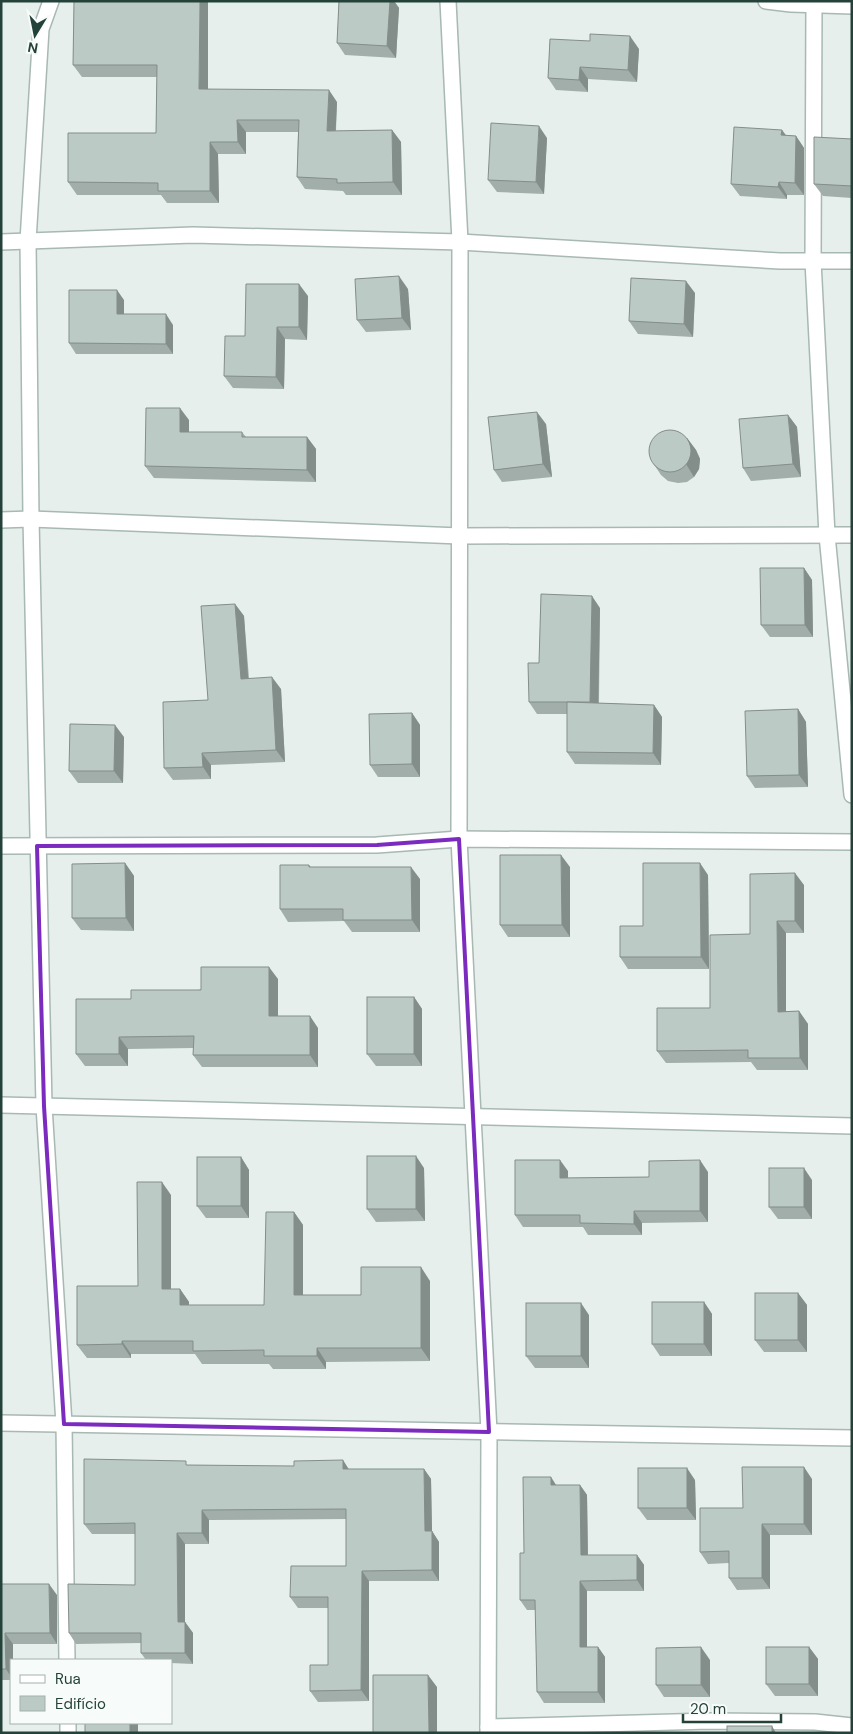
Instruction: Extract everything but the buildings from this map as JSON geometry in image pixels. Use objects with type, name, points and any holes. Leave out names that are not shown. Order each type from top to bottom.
[{"type":"street","points":[[51,1],[41,30],[28,241],[37,846],[44,1106],[64,1424],[67,1659]]},
{"type":"street","points":[[448,1],[460,242],[459,839],[489,1432],[488,1730],[710,1721],[815,1722],[852,1726]]},
{"type":"street","points":[[766,1],[852,6]]},
{"type":"street","points":[[814,3],[813,261],[827,535],[852,795]]},
{"type":"street","points":[[1,242],[194,235],[460,242],[760,260],[852,260]]},
{"type":"street","points":[[1,520],[32,519],[460,536],[852,535]]},
{"type":"street","points":[[1,846],[377,845],[459,839],[852,842]]},
{"type":"street","points":[[1,1105],[852,1126]]},
{"type":"street","points":[[1,1422],[852,1438]]},
{"type":"highlighted area","points":[[459,839],[489,1432],[64,1424],[44,1106],[37,846],[377,845]]}]
